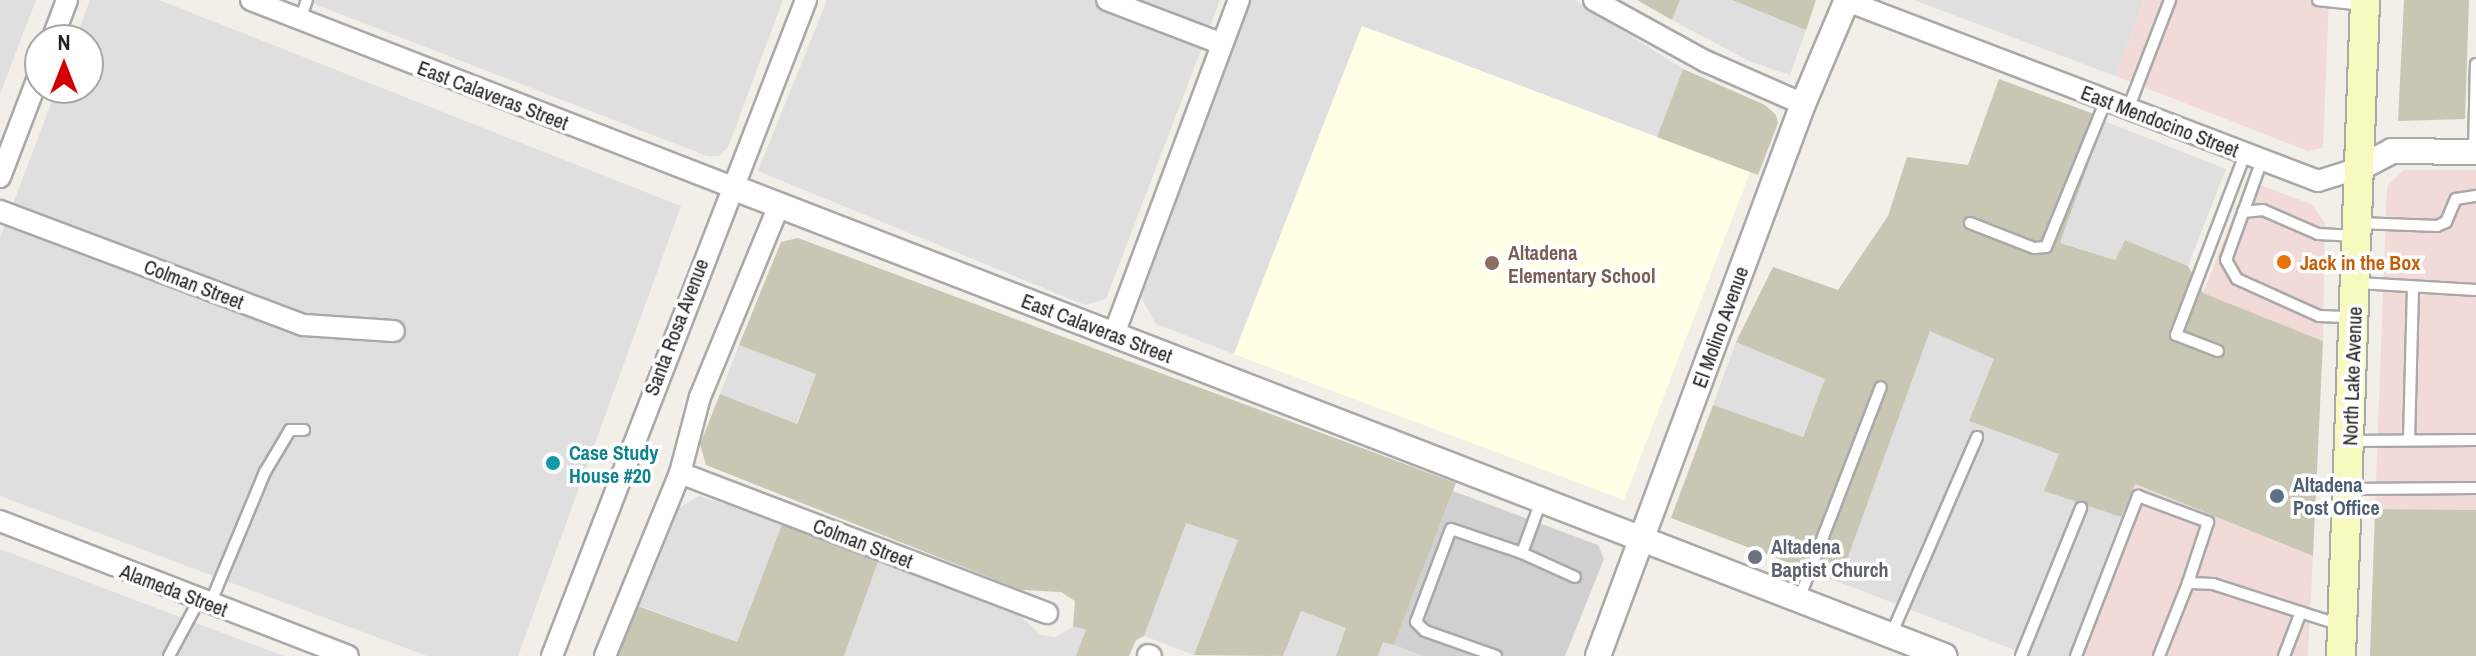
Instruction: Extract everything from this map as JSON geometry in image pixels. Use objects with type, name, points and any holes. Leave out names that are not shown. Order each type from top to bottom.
[{"type":"main road","name":"North Lake Avenue","points":[[2341,656],[2365,3]]},
{"type":"street","points":[[58,24],[67,0]]},
{"type":"street","name":"East Calaveras Street","points":[[251,0],[304,10],[732,187],[1944,656]]},
{"type":"street","name":"Santa Rosa Avenue","points":[[552,656],[806,0]]},
{"type":"street","points":[[1107,0],[1222,44]]},
{"type":"street","points":[[1114,334],[1239,0]]},
{"type":"street","points":[[1594,0],[1705,61],[1803,104]]},
{"type":"street","name":"El Molino Avenue","points":[[1598,656],[1803,104],[1847,0]]},
{"type":"street","name":"East Mendocino Street","points":[[1847,0],[2254,157],[2328,182],[2392,151],[2475,152]]},
{"type":"street","points":[[0,177],[28,104]]},
{"type":"street","points":[[605,656],[680,473],[700,397],[779,205]]},
{"type":"street","name":"Colman Street","points":[[0,211],[303,325],[394,331]]},
{"type":"street","name":"Colman Street","points":[[680,473],[1047,613]]},
{"type":"street","name":"Alameda Street","points":[[0,521],[348,656]]},
{"type":"lane","points":[[2128,109],[2170,0]]},
{"type":"lane","points":[[2318,0],[2365,3]]},
{"type":"lane","points":[[2475,152],[2476,64]]},
{"type":"lane","points":[[1970,223],[2034,248],[2046,247],[2106,100]]},
{"type":"lane","points":[[2254,157],[2243,212],[2226,260],[2237,279],[2319,316],[2354,317]]},
{"type":"lane","points":[[2218,351],[2176,335],[2254,157]]},
{"type":"lane","points":[[2243,212],[2263,210],[2318,234],[2437,226],[2446,222],[2456,199],[2476,196]]},
{"type":"lane","points":[[2356,283],[2413,289],[2476,290]]},
{"type":"lane","points":[[2409,440],[2413,289]]},
{"type":"lane","points":[[1799,599],[1881,387]]},
{"type":"lane","points":[[169,656],[205,602],[265,472],[290,430],[304,430]]},
{"type":"lane","points":[[1891,635],[1977,437]]},
{"type":"lane","points":[[2350,441],[2476,440]]},
{"type":"lane","points":[[2348,489],[2476,488]]},
{"type":"lane","points":[[2076,656],[2138,496],[2208,522],[2159,656]]},
{"type":"lane","points":[[1522,553],[1541,499]]},
{"type":"lane","points":[[2021,656],[2081,508]]},
{"type":"lane","points":[[1496,656],[1425,631],[1416,622],[1451,529],[1522,553],[1575,577]]},
{"type":"lane","points":[[2188,583],[2213,584],[2343,625]]},
{"type":"lane","points":[[2284,656],[2301,612]]},
{"type":"shaded area","points":[[0,0],[36,0],[27,24],[24,24],[0,94]]},
{"type":"shaded area","points":[[90,0],[159,0],[681,206],[518,656],[427,656],[0,496],[0,238],[51,104],[104,104],[104,24],[81,24]]},
{"type":"shaded area","points":[[304,0],[783,0],[728,147],[719,156],[707,156]]},
{"type":"shaded area","points":[[827,0],[1220,0],[1106,299],[1085,305],[758,171]]},
{"type":"shaded area","points":[[1248,0],[1575,0],[1683,69],[1657,137],[1362,26],[1234,354],[1156,324],[1141,297]]},
{"type":"shaded area","points":[[1637,0],[1680,0],[1672,20]]},
{"type":"shaded area","points":[[1680,0],[1732,0],[1806,30],[1790,75],[1751,62],[1672,20]]},
{"type":"shaded area","points":[[1732,0],[1816,0],[1806,30]]},
{"type":"shaded area","points":[[1914,0],[2144,0],[2115,76]]},
{"type":"shaded area","points":[[2144,0],[2329,0],[2323,148],[2308,151],[2115,76]]},
{"type":"shaded area","points":[[2404,0],[2469,0],[2465,119],[2398,121]]},
{"type":"shaded area","name":"Altadena Elementary School","points":[[1362,26],[1750,172],[1624,500],[1234,354]]},
{"type":"shaded area","points":[[1683,69],[1765,105],[1776,115],[1778,123],[1758,175],[1657,137]]},
{"type":"shaded area","points":[[1999,79],[2105,118],[2060,243],[2115,260],[2125,240],[2188,266],[2203,293],[2323,341],[2313,556],[2135,484],[2121,517],[2044,491],[2059,454],[1969,421],[1994,359],[1930,331],[1839,582],[1671,518],[1713,405],[1803,437],[1825,379],[1736,342],[1773,267],[1838,290],[1888,216],[1907,157],[1968,165]]},
{"type":"shaded area","points":[[2104,121],[2226,169],[2188,266],[2125,240],[2115,260],[2060,243]]},
{"type":"shaded area","points":[[2404,170],[2476,170],[2476,510],[2375,509],[2387,186]]},
{"type":"shaded area","points":[[2248,180],[2313,205],[2325,224],[2323,341],[2203,293]]},
{"type":"shaded area","points":[[798,238],[1456,483],[1394,645],[1383,642],[1378,656],[1336,656],[1346,628],[1301,611],[1283,656],[1194,655],[1238,540],[1186,523],[1144,636],[1136,640],[1129,656],[1076,656],[1086,629],[1073,627],[1075,601],[1061,592],[1021,590],[706,465],[700,444],[720,394],[797,424],[816,374],[739,345],[781,242]]},
{"type":"shaded area","points":[[1930,331],[1994,359],[1970,421],[2060,454],[2045,491],[2121,517],[2069,656],[2030,656],[1839,582]]},
{"type":"shaded area","points":[[1736,342],[1826,379],[1802,437],[1713,405]]},
{"type":"shaded area","points":[[739,345],[816,374],[796,424],[720,394]]},
{"type":"shaded area","points":[[2134,484],[2313,556],[2308,656],[2069,656]]},
{"type":"shaded area","points":[[1453,491],[1598,545],[1604,559],[1565,656],[1423,656],[1394,645]]},
{"type":"shaded area","points":[[699,496],[783,522],[737,642],[638,605],[677,509]]},
{"type":"shaded area","points":[[2375,509],[2476,510],[2476,656],[2370,656]]},
{"type":"shaded area","points":[[783,522],[879,559],[844,656],[616,656],[635,605],[737,642]]},
{"type":"shaded area","points":[[1185,522],[1238,540],[1194,655],[1144,636]]},
{"type":"shaded area","points":[[0,549],[284,656],[0,656]]},
{"type":"shaded area","points":[[879,559],[1012,608],[1041,635],[1055,637],[1073,627],[1086,629],[1076,656],[844,656]]},
{"type":"shaded area","points":[[1300,611],[1347,628],[1336,656],[1283,656]]},
{"type":"shaded area","points":[[1383,641],[1423,656],[1378,656]]},
{"type":"place","name":"Jack in the Box","points":[[2284,262]]},
{"type":"place","name":"Altadena Elementary School","points":[[1492,263]]},
{"type":"place","name":"Case Study House #20","points":[[553,463]]},
{"type":"place","name":"Altadena Post Office","points":[[2277,496]]},
{"type":"place","name":"Altadena Baptist Church","points":[[1755,557]]}]
